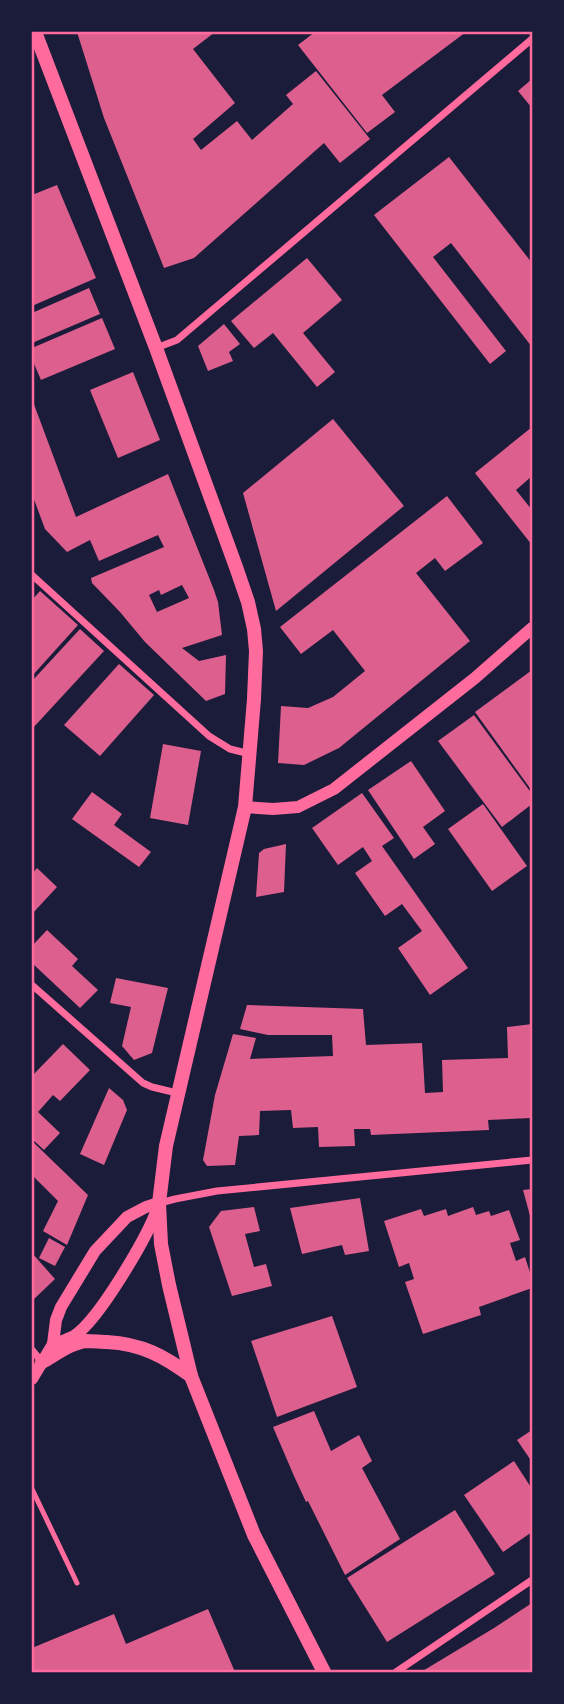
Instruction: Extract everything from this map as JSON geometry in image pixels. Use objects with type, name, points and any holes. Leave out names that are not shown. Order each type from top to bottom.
[{"type":"main road","points":[[36,32],[156,348],[248,602],[254,629],[254,698],[245,807],[166,1146],[159,1203],[161,1244],[191,1376],[254,1535],[324,1672]]},
{"type":"main road","points":[[42,1362],[85,1341],[127,1343],[169,1360],[191,1376]]},
{"type":"street","points":[[156,348],[177,340],[533,39]]},
{"type":"street","points":[[32,575],[209,736],[230,749],[250,754]]},
{"type":"street","points":[[245,807],[298,807],[334,789],[475,678],[533,628]]},
{"type":"street","points":[[32,985],[135,1077],[152,1087],[177,1093]]},
{"type":"street","points":[[32,1379],[54,1344],[56,1320],[61,1307],[95,1251],[127,1217],[146,1207],[217,1191],[533,1160]]},
{"type":"street","points":[[54,1344],[74,1336],[106,1299],[145,1237],[159,1203]]},
{"type":"street","points":[[32,1350],[42,1362]]},
{"type":"street","points":[[396,1672],[533,1580]]},
{"type":"lane","points":[[32,1489],[77,1583]]},
{"type":"building","points":[[77,32],[215,32],[193,49],[235,103],[193,139],[201,150],[237,121],[252,140],[293,104],[286,95],[316,71],[370,139],[340,163],[324,143],[194,258],[164,268],[104,118]]},
{"type":"building","points":[[315,32],[466,32],[382,95],[395,112],[367,133],[298,45]]},
{"type":"building","points":[[532,79],[532,108],[518,91]]},
{"type":"building","points":[[449,157],[532,263],[532,347],[451,243],[433,257],[506,351],[490,364],[374,215]]},
{"type":"building","points":[[57,185],[96,278],[32,306],[32,195]]},
{"type":"building","points":[[307,258],[342,300],[303,333],[335,372],[317,387],[273,333],[254,348],[231,321]]},
{"type":"building","points":[[89,288],[100,314],[32,343],[32,313]]},
{"type":"building","points":[[102,318],[115,349],[41,380],[32,359],[32,348]]},
{"type":"building","points":[[224,324],[240,344],[229,352],[233,361],[208,371],[198,346]]},
{"type":"building","points":[[133,372],[160,440],[118,458],[90,390]]},
{"type":"building","points":[[32,399],[76,517],[168,474],[214,590],[222,635],[182,648],[199,661],[226,655],[225,694],[206,701],[145,642],[92,583],[91,578],[164,547],[158,535],[99,561],[90,540],[67,552],[45,529],[32,494]],"holes":[[[182,585],[189,598],[157,612],[149,595],[159,590],[161,595]]]},
{"type":"building","points":[[333,419],[404,506],[276,611],[243,493]]},
{"type":"building","points":[[532,427],[532,476],[516,490],[532,510],[532,545],[475,473]]},
{"type":"building","points":[[447,496],[483,543],[445,571],[435,558],[416,573],[470,641],[339,748],[304,765],[278,763],[281,706],[308,708],[333,697],[365,671],[333,630],[301,654],[280,627]]},
{"type":"building","points":[[40,591],[78,625],[32,676],[32,600]]},
{"type":"building","points":[[80,629],[104,651],[32,729],[32,681]]},
{"type":"building","points":[[119,664],[154,695],[100,756],[64,725]]},
{"type":"building","points":[[532,670],[532,791],[475,712]]},
{"type":"building","points":[[474,715],[532,794],[532,804],[502,827],[438,741]]},
{"type":"building","points":[[163,744],[201,751],[188,825],[150,818]]},
{"type":"building","points":[[411,761],[445,811],[423,827],[435,844],[414,859],[368,790]]},
{"type":"building","points":[[92,792],[122,814],[114,825],[151,852],[139,867],[72,819]]},
{"type":"building","points":[[362,793],[394,838],[382,846],[468,968],[430,995],[398,948],[422,931],[402,904],[385,916],[355,873],[372,861],[363,847],[338,865],[312,828]]},
{"type":"building","points":[[483,804],[527,866],[492,891],[448,829]]},
{"type":"building","points":[[286,844],[284,892],[256,897],[259,853],[264,849]]},
{"type":"building","points":[[37,868],[57,887],[32,914],[32,874]]},
{"type":"building","points":[[47,930],[78,959],[72,966],[98,990],[80,1008],[32,963],[32,946]]},
{"type":"building","points":[[116,978],[168,988],[152,1053],[134,1060],[122,1046],[131,1007],[110,1003]]},
{"type":"building","points":[[247,1005],[363,1009],[366,1045],[422,1043],[425,1093],[443,1092],[442,1060],[508,1058],[507,1027],[532,1024],[532,1118],[488,1120],[489,1130],[371,1135],[370,1129],[354,1129],[355,1146],[319,1147],[318,1127],[293,1128],[291,1110],[260,1111],[259,1135],[239,1136],[235,1165],[207,1166],[203,1160],[215,1095],[233,1034],[256,1038],[250,1059],[333,1056],[332,1035],[268,1035],[240,1029]]},
{"type":"building","points":[[63,1044],[90,1070],[60,1101],[53,1095],[38,1112],[60,1133],[44,1150],[32,1139],[32,1076]]},
{"type":"building","points":[[109,1088],[123,1100],[127,1110],[104,1165],[80,1154]]},
{"type":"building","points":[[32,1141],[88,1195],[67,1245],[43,1231],[58,1201],[32,1175]]},
{"type":"building","points":[[532,1189],[532,1223],[523,1190]]},
{"type":"building","points":[[360,1198],[369,1251],[345,1255],[342,1245],[302,1254],[290,1208]]},
{"type":"building","points":[[254,1207],[260,1231],[245,1234],[254,1267],[266,1264],[272,1286],[232,1296],[209,1227],[221,1211]]},
{"type":"building","points":[[473,1207],[476,1215],[489,1211],[491,1216],[509,1210],[520,1240],[510,1243],[516,1261],[525,1257],[532,1288],[479,1307],[481,1315],[423,1334],[405,1282],[414,1279],[409,1263],[399,1267],[384,1221],[421,1209],[424,1216],[446,1209],[448,1216]]},
{"type":"building","points":[[49,1238],[65,1247],[55,1266],[39,1258]]},
{"type":"building","points":[[32,1253],[55,1279],[32,1301]]},
{"type":"building","points":[[332,1316],[357,1387],[277,1417],[251,1341]]},
{"type":"building","points":[[314,1411],[331,1451],[359,1435],[372,1461],[362,1468],[400,1539],[345,1575],[308,1501],[306,1502],[273,1427]]},
{"type":"building","points":[[532,1430],[532,1462],[517,1440]]},
{"type":"building","points":[[514,1461],[532,1489],[532,1532],[503,1552],[464,1495]]},
{"type":"building","points":[[455,1510],[495,1574],[387,1642],[347,1578]]},
{"type":"building","points":[[532,1603],[532,1672],[421,1672],[494,1628]]},
{"type":"building","points":[[208,1609],[235,1672],[32,1672],[32,1648],[114,1614],[126,1644]]}]
